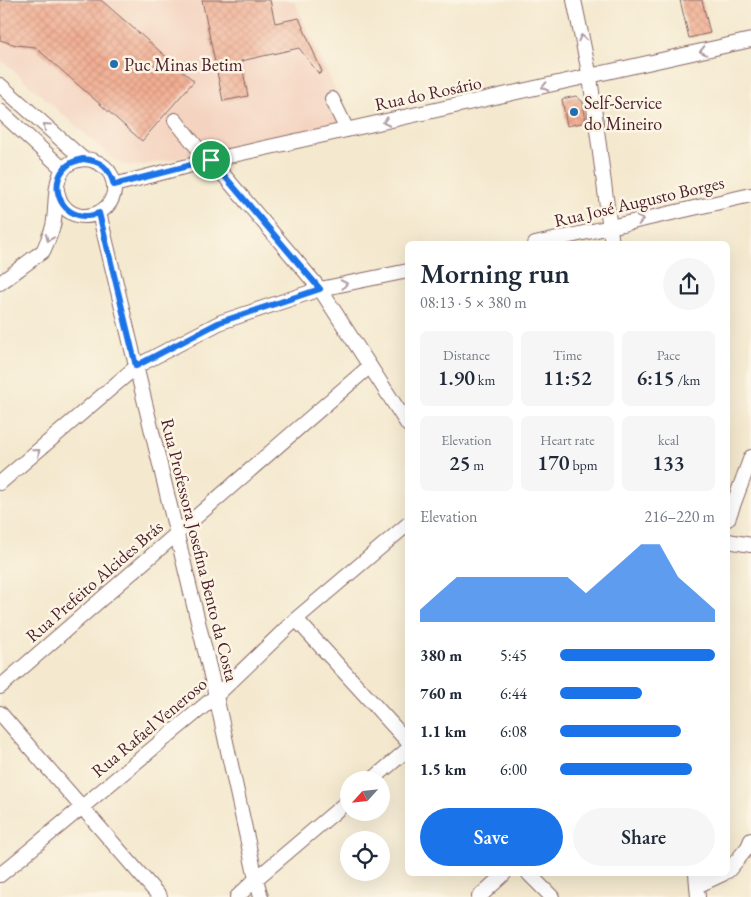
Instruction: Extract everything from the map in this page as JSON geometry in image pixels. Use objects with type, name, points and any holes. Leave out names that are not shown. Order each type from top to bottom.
[{"type":"street","points":[[574,0],[590,77],[612,241]]},
{"type":"street","name":"Rua do Rosário","points":[[114,185],[209,161],[751,40]]},
{"type":"street","points":[[0,85],[83,159]]},
{"type":"street","points":[[332,99],[347,130]]},
{"type":"street","points":[[0,112],[63,170]]},
{"type":"street","points":[[175,120],[320,289],[405,420]]},
{"type":"street","points":[[0,283],[44,250],[53,226],[58,179],[63,170],[72,162],[83,159],[94,160],[104,166],[111,174],[114,185],[113,196],[108,206],[99,213],[88,216],[77,215],[68,210],[60,201],[57,190]]},
{"type":"street","name":"Rua José Augusto Borges","points":[[548,241],[751,195]]},
{"type":"street","name":"Rua Professora Josefina Bento da Costa","points":[[99,213],[216,696],[261,897]]},
{"type":"street","points":[[0,484],[136,366],[220,322],[320,289],[405,272]]},
{"type":"street","name":"Rua Prefeito Alcides Brás","points":[[0,687],[370,366]]},
{"type":"street","points":[[730,514],[751,457]]},
{"type":"street","name":"Rua Rafael Veneroso","points":[[0,875],[216,696],[296,619],[405,527]]},
{"type":"street","points":[[730,541],[751,545]]},
{"type":"street","points":[[296,619],[405,739]]},
{"type":"street","points":[[0,713],[160,897]]},
{"type":"street","points":[[382,771],[405,752]]},
{"type":"street","points":[[237,897],[340,808]]},
{"type":"street","points":[[730,869],[748,847],[751,840]]},
{"type":"street","points":[[480,897],[502,876]]},
{"type":"street","points":[[531,876],[552,897]]},
{"type":"street","points":[[697,886],[719,876]]},
{"type":"shaded area","points":[[0,0],[294,0],[352,125],[138,166],[122,165],[0,59]]},
{"type":"building","name":"Puc Minas Betim","points":[[0,0],[101,0],[194,81],[142,141],[35,47],[16,45],[0,40]]},
{"type":"building","points":[[202,0],[270,0],[275,23],[299,18],[322,72],[319,74],[299,48],[241,61],[248,96],[223,101]]},
{"type":"building","points":[[680,0],[702,0],[710,33],[689,38]]},
{"type":"building","name":"Self-Service do Mineiro","points":[[576,96],[583,102],[586,122],[567,126],[562,99]]},
{"type":"place","name":"Puc Minas Betim","points":[[114,64]]},
{"type":"place","name":"Self-Service do Mineiro","points":[[574,112]]},
{"type":"route","points":[[83,159],[94,160],[104,166],[111,174],[114,185],[211,160],[320,289],[220,322],[136,366],[99,213],[88,216],[77,215],[68,210],[60,201],[57,190],[58,179],[63,170],[72,162],[83,159]]}]
